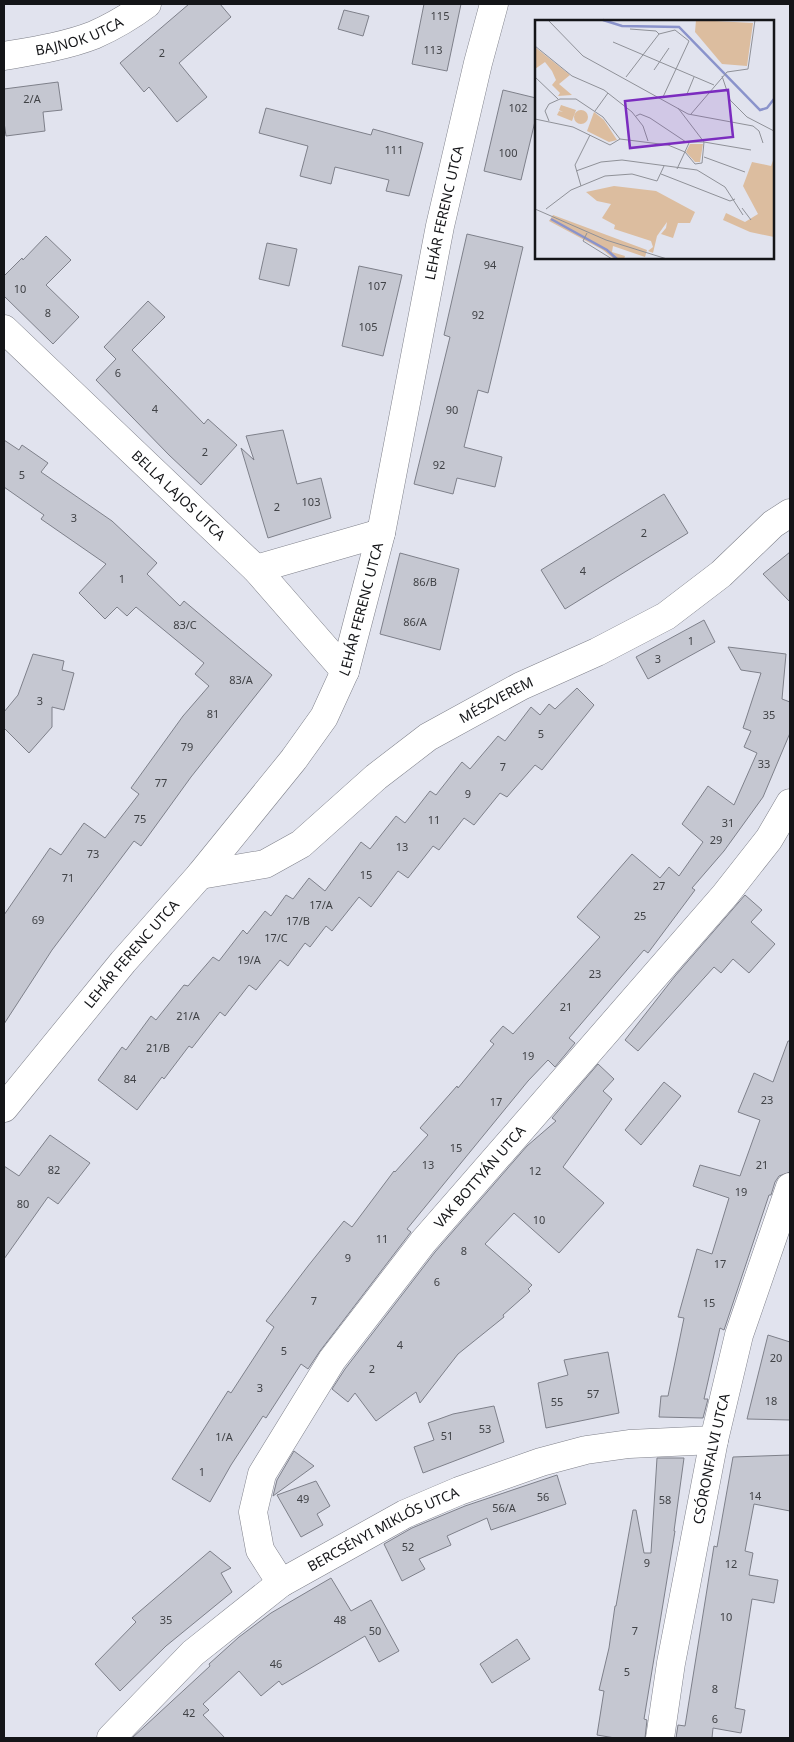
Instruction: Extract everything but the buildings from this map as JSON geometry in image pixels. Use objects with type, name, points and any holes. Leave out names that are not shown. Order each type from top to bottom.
[{"type":"street","name":"BAJNOK UTCA","points":[[4,56],[69,42],[94,34],[132,15],[147,4]]},
{"type":"street","name":"LEHÁR FERENC UTCA","points":[[4,1108],[123,962],[200,875],[299,752],[324,717],[345,671],[381,533],[440,226],[494,4]]},
{"type":"street","name":"BELLA LAJOS UTCA","points":[[4,329],[256,569],[345,671]]},
{"type":"street","name":"MÉSZVEREM","points":[[200,875],[265,864],[301,844],[376,777],[428,737],[521,686],[597,652],[666,616],[721,574],[773,524],[790,513]]},
{"type":"street","points":[[256,569],[381,533]]},
{"type":"street","name":"VAK BOTTYÁN UTCA","points":[[281,1583],[260,1550],[252,1512],[262,1474],[332,1360],[423,1242],[724,895],[769,839],[790,803]]},
{"type":"street","name":"CSÓRONFALVI UTCA","points":[[660,1738],[671,1663],[714,1440],[739,1335],[790,1187]]},
{"type":"street","name":"BERCSÉNYI MIKLÓS UTCA","points":[[111,1738],[193,1653],[281,1583],[405,1514],[459,1490],[541,1462],[586,1450],[629,1444],[714,1440]]}]
